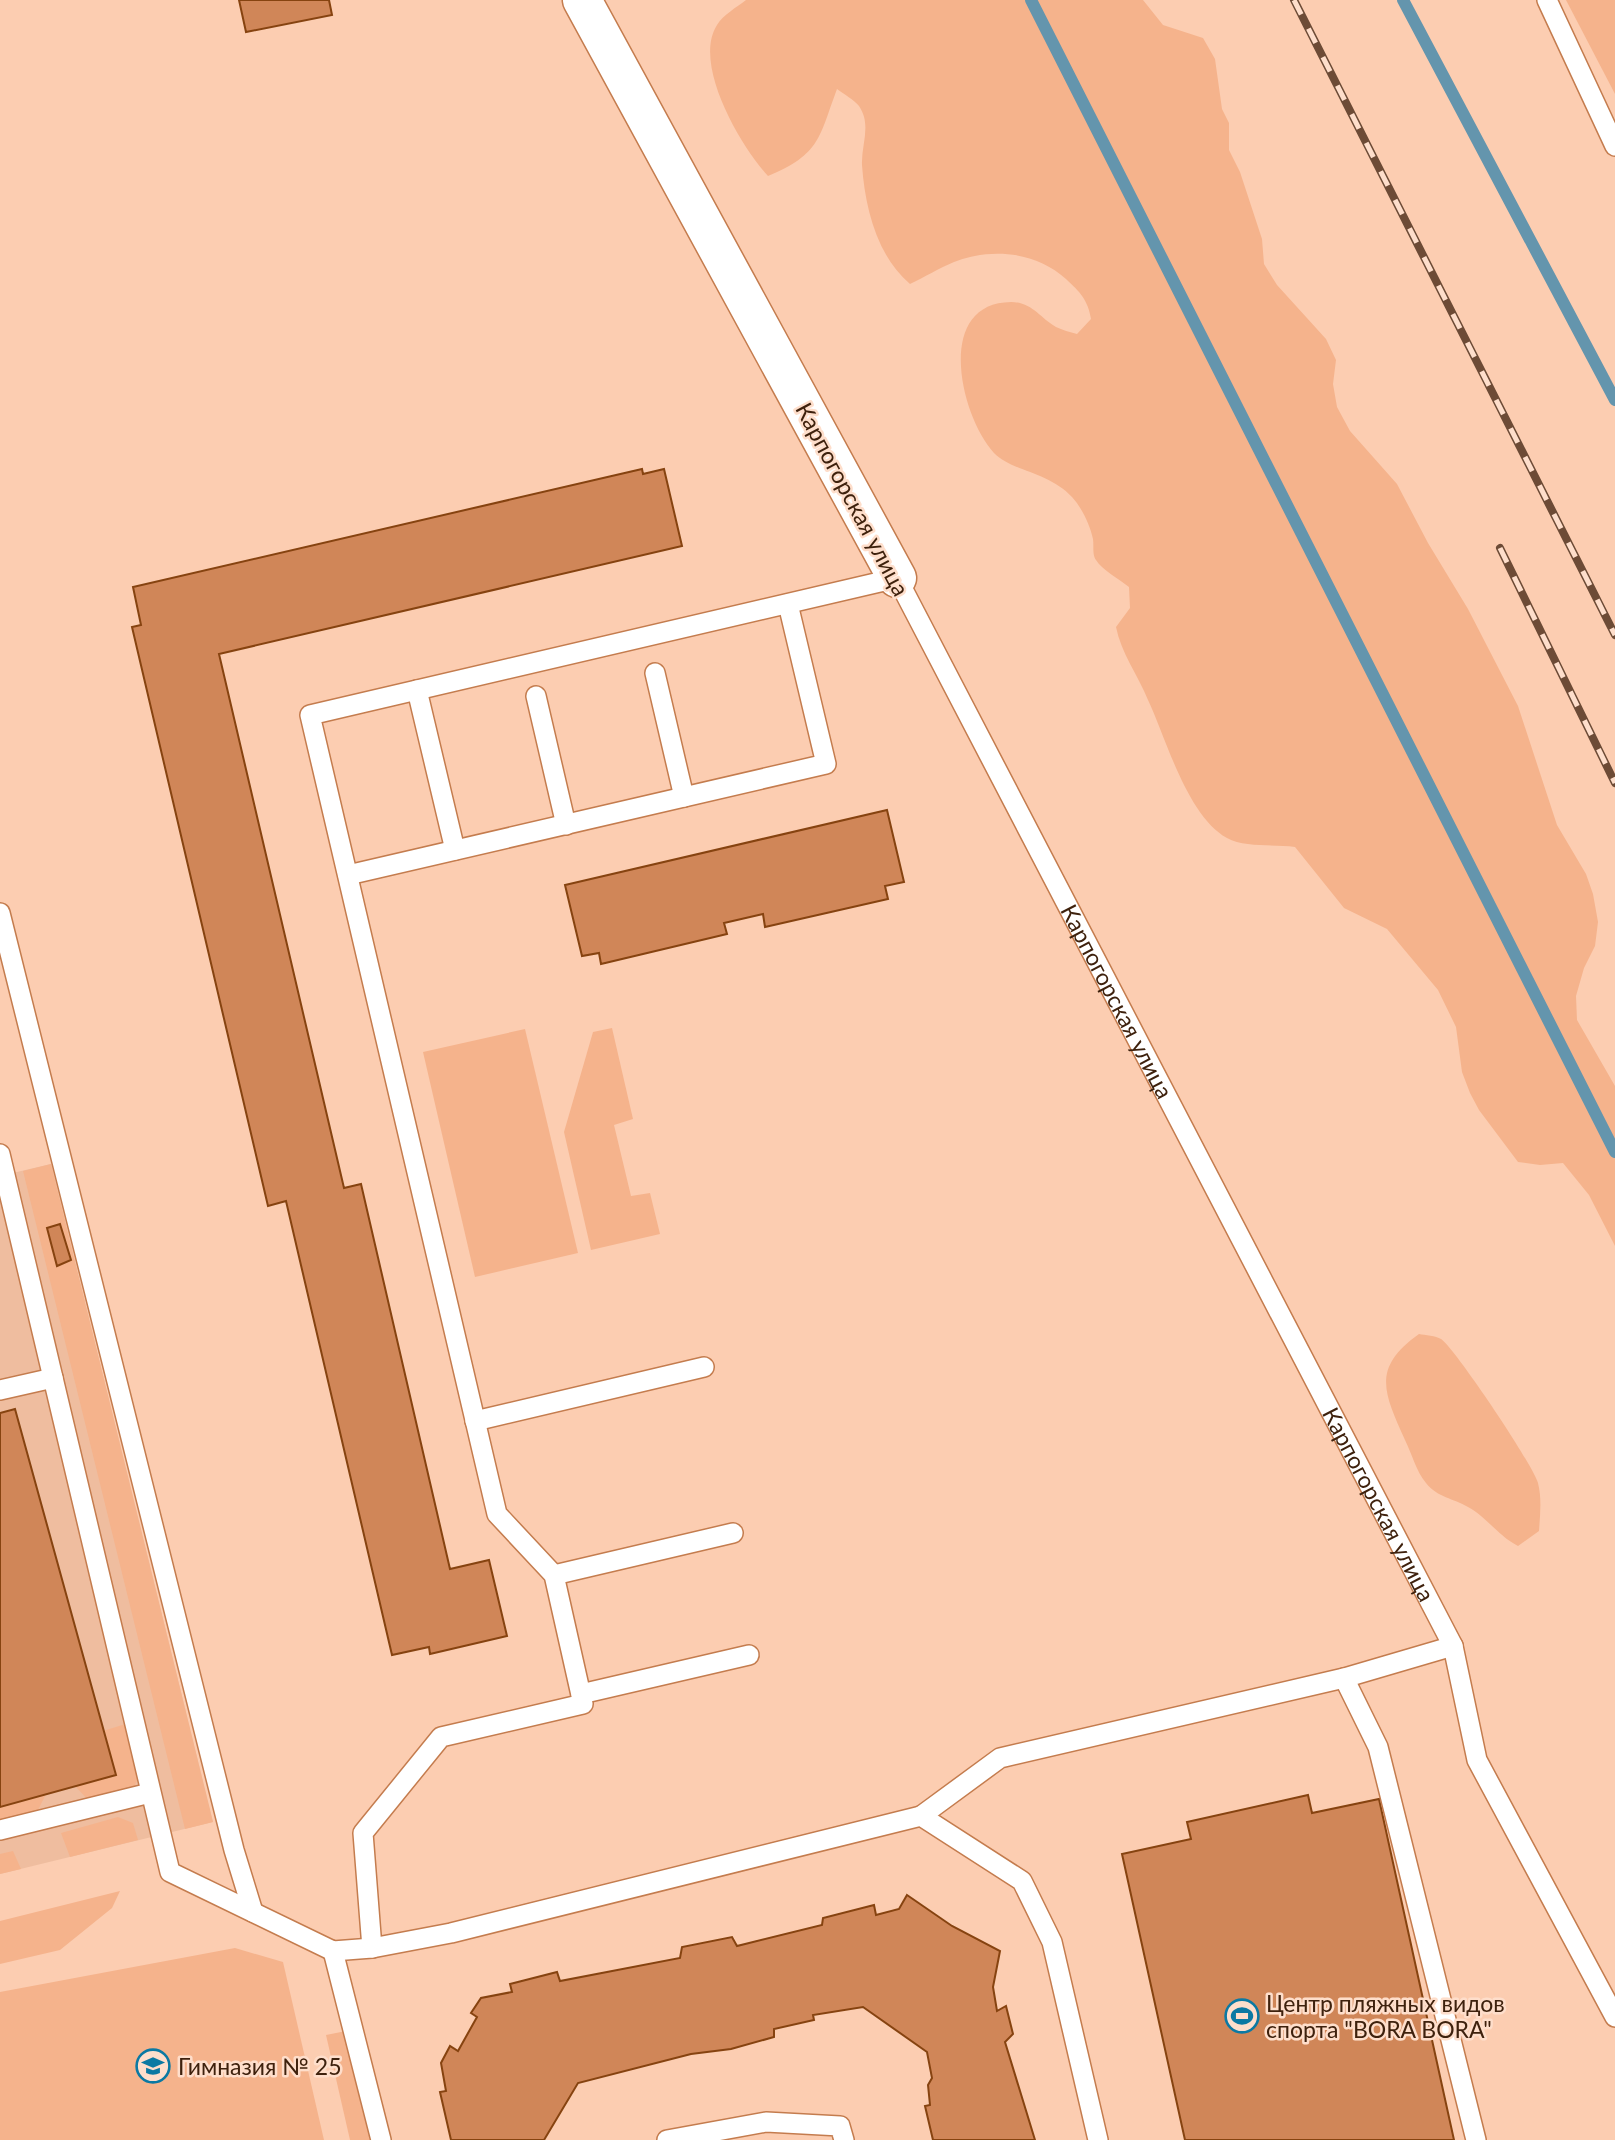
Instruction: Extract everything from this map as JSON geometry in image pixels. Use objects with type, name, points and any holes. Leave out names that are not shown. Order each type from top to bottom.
[{"type":"street","name":"Карпогорская улица","points":[[582,0],[897,578]]},
{"type":"lane","points":[[1547,0],[1615,146]]},
{"type":"lane","points":[[372,1948],[363,1833],[441,1737],[583,1704],[554,1575],[496,1514],[310,715],[897,578]]},
{"type":"lane","name":"Карпогорская улица","points":[[897,578],[1453,1646],[1477,1760],[1615,2017]]},
{"type":"lane","points":[[348,875],[825,764],[788,604]]},
{"type":"lane","points":[[655,673],[684,797]]},
{"type":"lane","points":[[417,690],[455,850]]},
{"type":"lane","points":[[536,696],[566,825]]},
{"type":"lane","points":[[0,913],[230,1836],[253,1912]]},
{"type":"lane","points":[[0,1154],[170,1872],[333,1951],[372,1948],[451,1933],[921,1816],[1000,1758],[1344,1678],[1453,1646]]},
{"type":"lane","points":[[475,1421],[704,1367]]},
{"type":"lane","points":[[0,1390],[53,1378]]},
{"type":"lane","points":[[554,1575],[733,1534]]},
{"type":"lane","points":[[581,1694],[749,1655]]},
{"type":"lane","points":[[1344,1678],[1377,1747],[1476,2140]]},
{"type":"lane","points":[[0,1830],[150,1793]]},
{"type":"lane","points":[[921,1816],[1022,1881],[1052,1942],[1098,2140]]},
{"type":"lane","points":[[333,1951],[381,2140]]},
{"type":"lane","points":[[667,2140],[766,2122],[840,2126],[844,2140]]},
{"type":"shaded area","points":[[746,0],[1143,0],[1163,25],[1203,38],[1215,59],[1222,109],[1229,123],[1229,150],[1240,172],[1262,239],[1264,264],[1277,285],[1326,339],[1336,360],[1333,384],[1337,407],[1350,431],[1397,484],[1428,543],[1468,609],[1518,706],[1557,825],[1586,874],[1593,894],[1598,922],[1595,946],[1584,968],[1576,996],[1577,1020],[1615,1086],[1615,1246],[1589,1195],[1563,1163],[1540,1165],[1518,1162],[1479,1110],[1462,1072],[1456,1027],[1438,990],[1387,929],[1344,908],[1295,847],[1234,841],[1213,827],[1200,813],[1179,775],[1118,637],[1116,627],[1130,608],[1129,587],[1106,571],[1096,560],[1090,528],[1072,497],[1052,482],[1001,459],[982,436],[971,414],[961,364],[963,340],[971,321],[987,307],[1011,302],[1025,305],[1056,327],[1077,334],[1091,319],[1083,297],[1054,270],[1041,263],[1013,255],[968,257],[910,284],[889,260],[870,214],[862,165],[865,128],[863,113],[857,104],[837,89],[816,142],[799,160],[768,176],[733,126],[715,82],[711,61],[711,41],[717,25]]},
{"type":"shaded area","points":[[1566,0],[1615,0],[1615,94]]},
{"type":"shaded area","points":[[612,1028],[633,1119],[614,1125],[631,1196],[650,1193],[660,1234],[591,1250],[564,1132],[593,1032]]},
{"type":"shaded area","points":[[525,1029],[578,1253],[475,1277],[423,1052]]},
{"type":"shaded area","points":[[51,1164],[213,1822],[0,1874],[0,1176]]},
{"type":"shaded area","points":[[51,1164],[213,1822],[185,1829],[23,1171]]},
{"type":"shaded area","points":[[1419,1334],[1439,1338],[1449,1347],[1493,1408],[1533,1472],[1540,1495],[1539,1531],[1518,1546],[1475,1511],[1436,1492],[1426,1483],[1417,1468],[1392,1408],[1386,1382],[1394,1358]]},
{"type":"shaded area","points":[[135,1721],[145,1761],[131,1795],[92,1804],[75,1786],[116,1775],[103,1731]]},
{"type":"shaded area","points":[[46,1794],[35,1816],[0,1827],[0,1807]]},
{"type":"shaded area","points":[[118,1817],[133,1823],[138,1840],[70,1857],[61,1833]]},
{"type":"shaded area","points":[[13,1851],[21,1869],[0,1874],[0,1854]]},
{"type":"shaded area","points":[[120,1891],[112,1908],[60,1950],[0,1964],[0,1921]]},
{"type":"shaded area","name":"Гимназия № 25","points":[[235,1948],[283,1962],[324,2140],[0,2140],[0,1992]]},
{"type":"shaded area","points":[[346,2031],[370,2140],[350,2140],[326,2035]]},
{"type":"building","points":[[239,0],[329,0],[332,15],[246,32]]},
{"type":"building","points":[[642,469],[643,474],[664,469],[682,546],[219,654],[344,1188],[361,1184],[450,1569],[489,1560],[507,1636],[430,1654],[429,1647],[392,1655],[286,1201],[268,1206],[132,627],[141,625],[133,587]]},
{"type":"building","points":[[887,810],[904,882],[885,886],[888,899],[765,927],[763,914],[724,923],[727,934],[601,964],[599,953],[582,956],[565,885]]},
{"type":"building","points":[[60,1224],[71,1260],[57,1266],[47,1228]]},
{"type":"building","points":[[15,1409],[116,1775],[0,1807],[0,1413]]},
{"type":"building","points":[[1308,1795],[1312,1813],[1379,1799],[1454,2140],[1185,2140],[1122,1854],[1191,1839],[1187,1822]]},
{"type":"building","points":[[907,1895],[952,1926],[1000,1951],[993,1987],[997,2011],[1006,2006],[1013,2034],[1005,2042],[1035,2140],[933,2140],[925,2106],[930,2105],[928,2085],[932,2078],[927,2052],[863,2007],[813,2015],[814,2020],[774,2029],[774,2037],[731,2049],[691,2054],[578,2083],[544,2140],[451,2140],[440,2092],[446,2091],[441,2063],[450,2046],[458,2051],[477,2017],[471,2013],[481,1998],[512,1992],[510,1984],[557,1972],[560,1981],[680,1958],[682,1947],[732,1937],[737,1946],[822,1925],[823,1918],[874,1905],[876,1915],[899,1909]]},
{"type":"waterway","points":[[1031,0],[1615,1152]]},
{"type":"waterway","points":[[1403,0],[1615,400]]},
{"type":"railway","points":[[1294,0],[1615,635]]},
{"type":"railway","points":[[1500,548],[1615,783]]},
{"type":"place","name":"Центр пляжных видов спорта \"BORA BORA\"","points":[[1242,2016]]},
{"type":"place","name":"Гимназия № 25","points":[[153,2066]]}]
